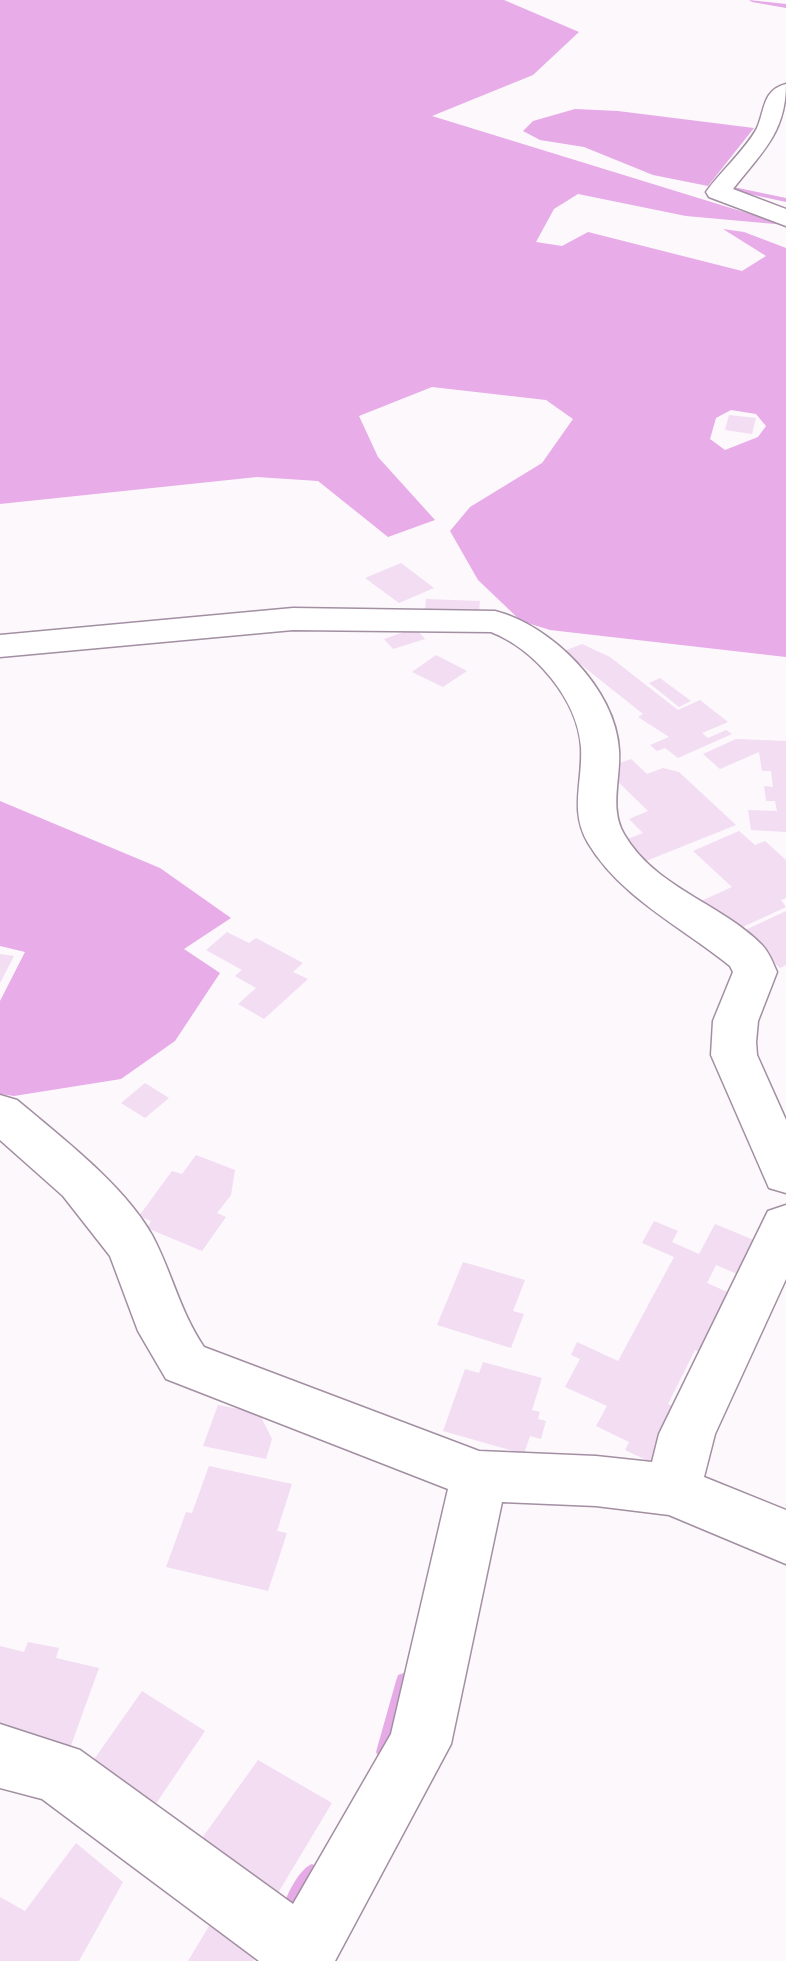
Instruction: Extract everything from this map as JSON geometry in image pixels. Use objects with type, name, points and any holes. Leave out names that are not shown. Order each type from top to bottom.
[{"type":"street","points":[[786,91],[773,105],[768,129],[718,192],[729,199],[786,218]]},
{"type":"street","points":[[0,646],[293,619],[495,622],[527,634],[557,663],[594,724],[600,746],[594,788],[597,816],[608,842],[640,876],[748,957],[755,972],[736,1012],[731,1036],[734,1055],[786,1174]]},
{"type":"street","points":[[0,1113],[80,1182],[132,1246],[164,1331],[185,1363],[468,1472],[672,1490],[786,1537]]},
{"type":"street","points":[[672,1490],[687,1434],[786,1225]]},
{"type":"street","points":[[0,1756],[58,1772],[300,1957],[420,1744],[468,1472]]},
{"type":"shaded area","points":[[0,0],[504,0],[579,32],[533,75],[432,116],[786,225],[686,216],[578,194],[554,209],[536,242],[562,246],[588,232],[742,271],[766,256],[723,229],[744,232],[786,248],[786,657],[550,630],[521,621],[478,580],[450,531],[470,507],[542,463],[573,419],[546,400],[432,387],[359,416],[378,457],[435,520],[388,537],[318,481],[257,477],[0,504]],"holes":[[[731,410],[756,414],[766,426],[758,437],[725,450],[710,439],[716,418]]]},
{"type":"shaded area","points":[[575,109],[618,111],[754,128],[708,186],[653,175],[584,147],[540,140],[523,131],[533,121]]},
{"type":"shaded area","points":[[0,801],[160,868],[231,918],[184,949],[220,973],[175,1041],[121,1079],[14,1096],[0,1094],[0,1001],[25,952],[0,946]]},
{"type":"building","points":[[729,415],[756,418],[752,434],[725,430]]},
{"type":"building","points":[[401,563],[434,588],[399,603],[365,578]]},
{"type":"building","points":[[426,599],[480,601],[479,613],[425,610]]},
{"type":"building","points":[[415,628],[425,639],[393,649],[384,639]]},
{"type":"building","points":[[582,644],[610,657],[678,710],[700,700],[728,722],[702,733],[708,738],[726,730],[732,734],[678,758],[665,748],[657,751],[650,745],[669,737],[638,717],[643,714],[564,651]]},
{"type":"building","points":[[436,655],[467,671],[443,687],[412,672]]},
{"type":"building","points":[[660,678],[691,701],[679,707],[649,683]]},
{"type":"building","points":[[736,739],[786,741],[786,832],[751,830],[748,810],[777,811],[775,801],[766,801],[764,786],[773,787],[771,771],[762,771],[759,752],[720,769],[703,754]]},
{"type":"building","points":[[631,759],[647,774],[663,768],[679,772],[736,825],[646,861],[625,840],[643,833],[629,819],[648,811],[610,774],[609,767]]},
{"type":"building","points":[[739,831],[755,845],[765,841],[786,860],[786,898],[781,900],[786,907],[734,931],[701,901],[732,887],[693,851]]},
{"type":"building","points":[[786,911],[786,965],[780,968],[741,932]]},
{"type":"building","points":[[227,932],[249,943],[256,938],[303,963],[293,972],[308,979],[264,1019],[238,1004],[256,988],[235,976],[242,970],[206,950]]},
{"type":"building","points":[[0,954],[14,956],[0,983]]},
{"type":"building","points":[[145,1083],[169,1098],[145,1118],[121,1103]]},
{"type":"building","points":[[196,1155],[235,1170],[231,1195],[217,1213],[226,1217],[202,1251],[147,1228],[151,1221],[139,1216],[172,1171],[182,1174]]},
{"type":"building","points":[[654,1221],[678,1231],[672,1242],[699,1254],[715,1224],[766,1245],[749,1279],[716,1265],[707,1283],[741,1298],[712,1357],[695,1350],[668,1404],[684,1411],[657,1465],[625,1450],[629,1442],[596,1426],[607,1406],[565,1387],[580,1359],[571,1355],[577,1342],[618,1361],[674,1257],[642,1243]]},
{"type":"building","points":[[463,1262],[525,1280],[513,1311],[524,1314],[511,1348],[437,1325]]},
{"type":"building","points":[[483,1362],[542,1378],[532,1410],[540,1412],[538,1419],[546,1421],[541,1439],[530,1436],[524,1454],[443,1431],[465,1369],[479,1373]]},
{"type":"building","points":[[218,1405],[259,1413],[272,1439],[266,1459],[203,1446]]},
{"type":"building","points":[[209,1466],[292,1484],[277,1531],[287,1533],[268,1591],[166,1567],[186,1512],[192,1513]]},
{"type":"building","points":[[28,1642],[59,1648],[56,1658],[99,1668],[69,1751],[0,1735],[0,1646],[24,1652]]},
{"type":"building","points":[[142,1691],[205,1731],[151,1811],[88,1768]]},
{"type":"building","points":[[258,1760],[332,1803],[269,1908],[187,1859]]},
{"type":"building","points":[[76,1843],[123,1882],[79,1961],[0,1961],[0,1897],[25,1911]]},
{"type":"building","points":[[209,1926],[257,1954],[253,1961],[188,1961]]},
{"type":"waterway","points":[[752,0],[786,6]]},
{"type":"waterway","points":[[719,186],[786,200]]},
{"type":"waterway","points":[[385,1752],[404,1681]]},
{"type":"waterway","points":[[294,1901],[312,1873]]}]
